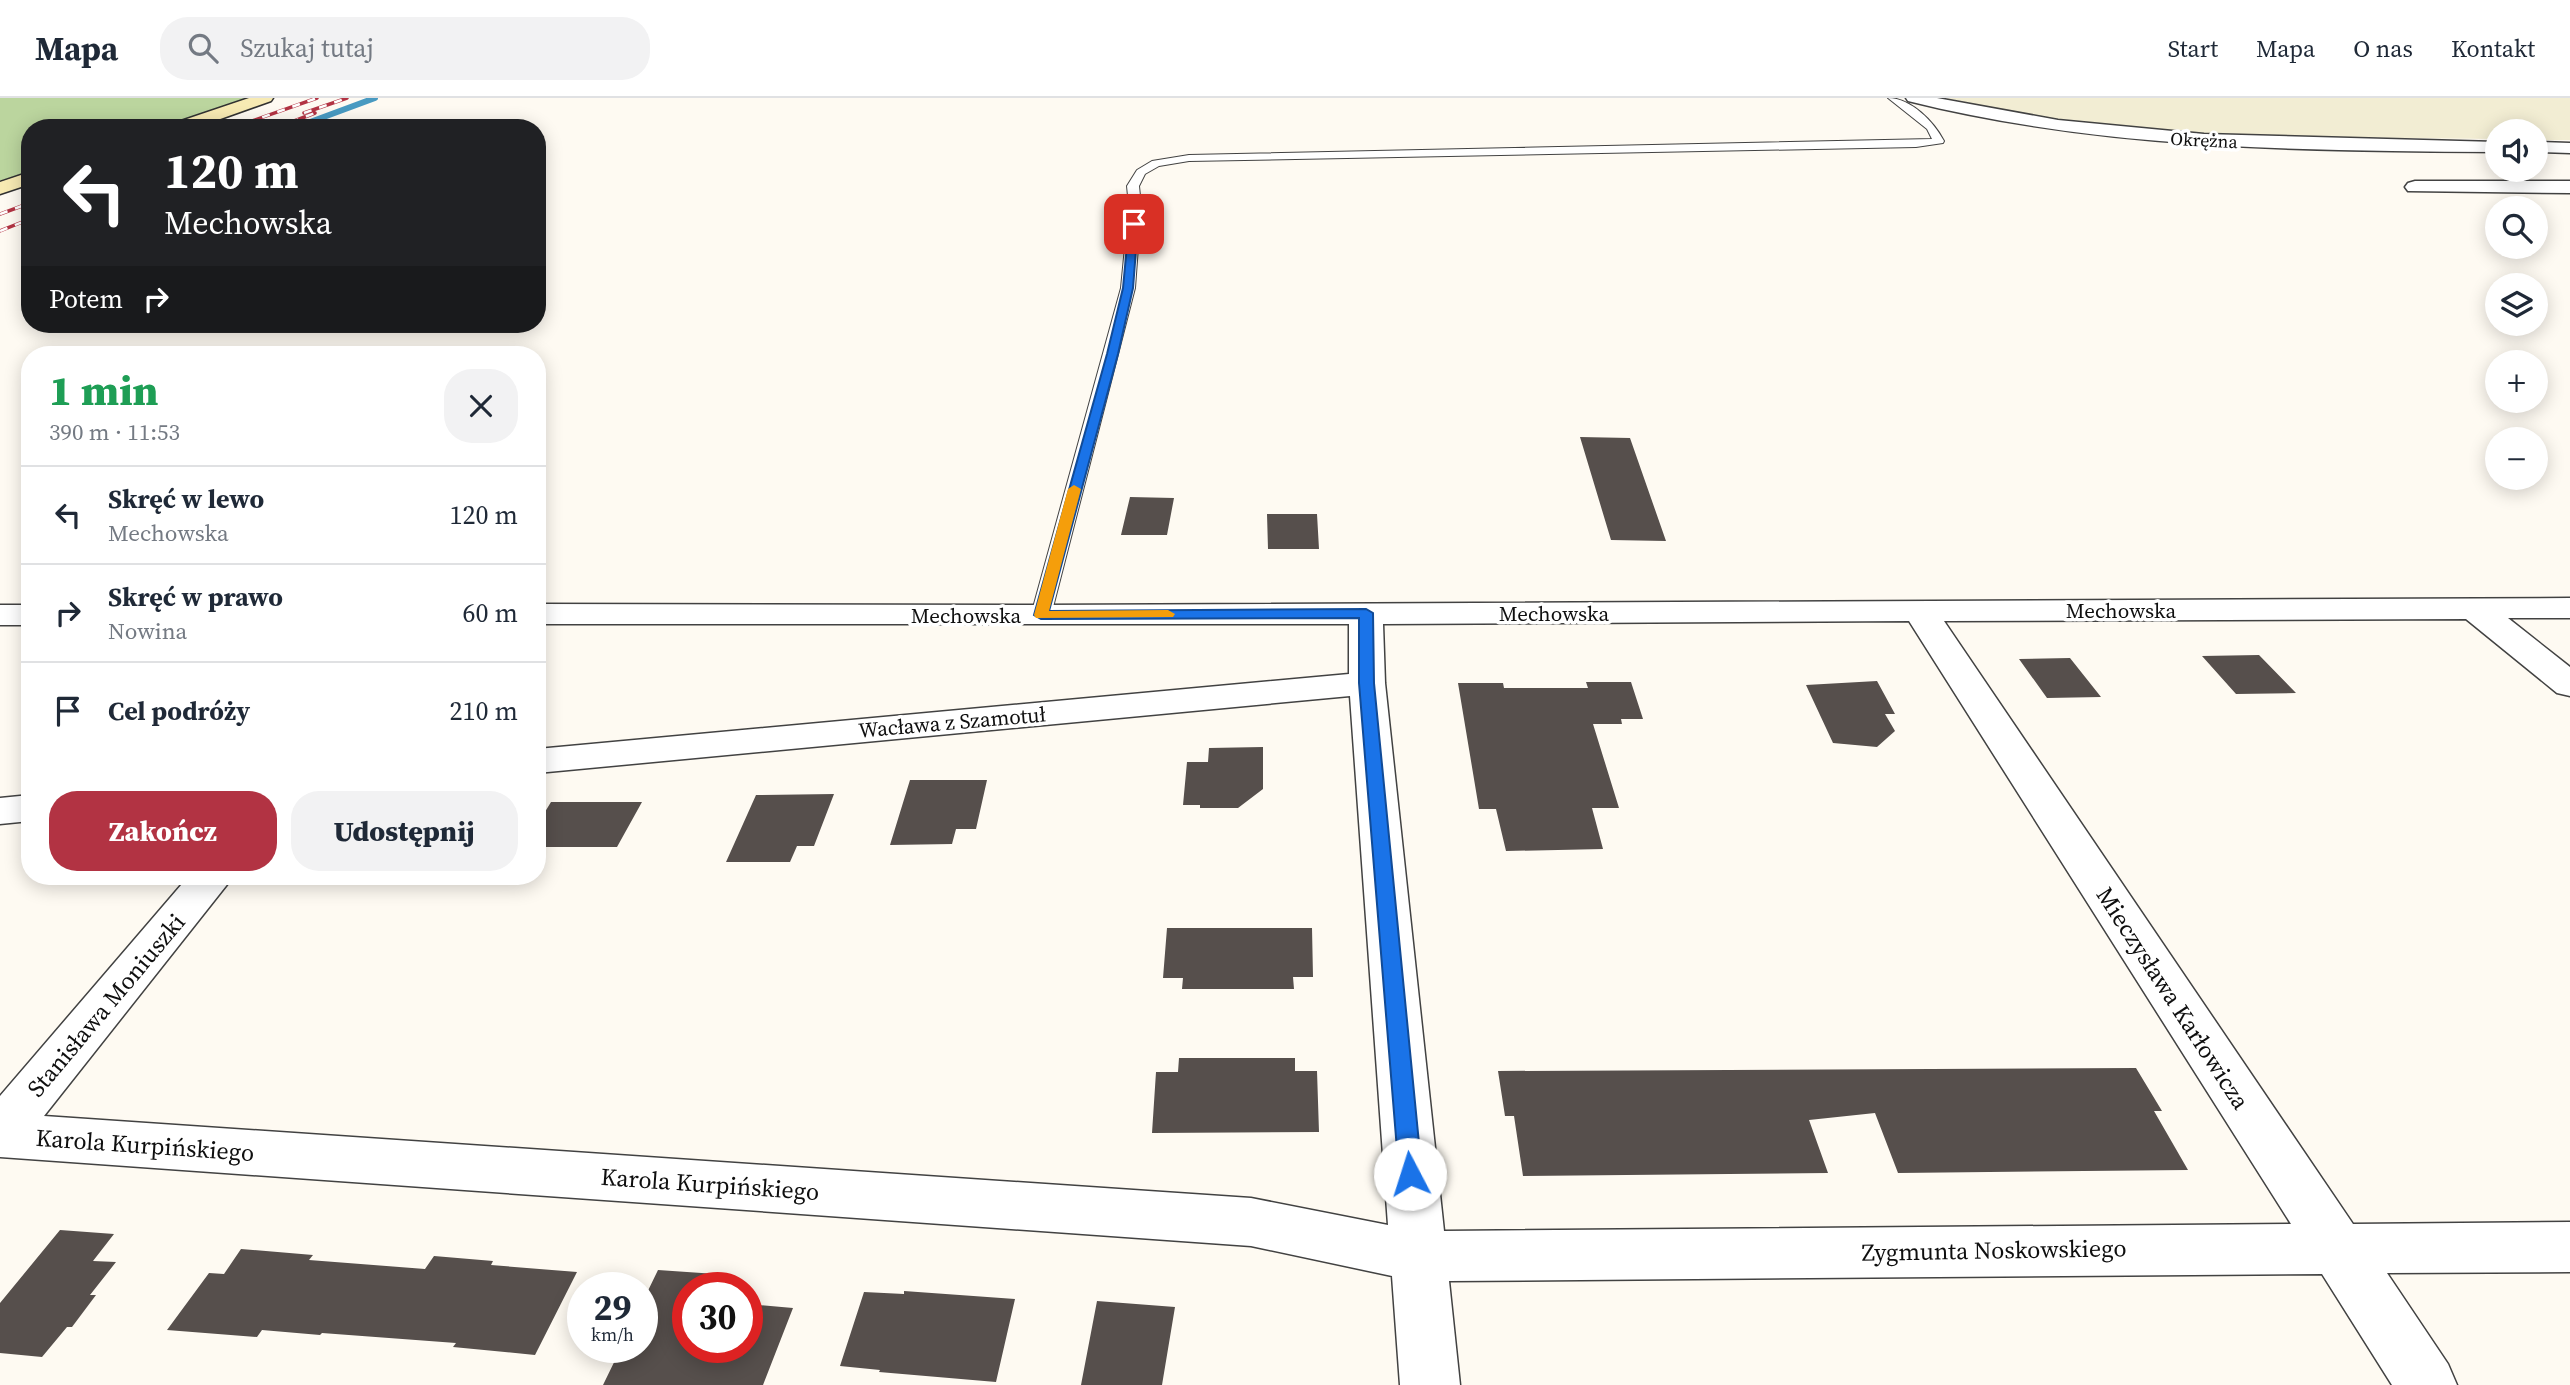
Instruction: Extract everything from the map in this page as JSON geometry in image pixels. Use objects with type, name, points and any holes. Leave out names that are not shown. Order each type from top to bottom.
[{"type":"main road","points":[[204,119],[265,98]]},
{"type":"main road","points":[[0,188],[21,181]]},
{"type":"street","name":"Okrężna","points":[[1914,98],[2036,124],[2159,138],[2234,142],[2485,146]]},
{"type":"street","points":[[2548,147],[2570,148]]},
{"type":"street","points":[[2415,187],[2570,187]]},
{"type":"street","points":[[2474,608],[2570,685]]},
{"type":"street","name":"Mechowska","points":[[546,614],[1041,615],[2570,608]]},
{"type":"street","name":"Mieczysława Karłowicza","points":[[1920,611],[2427,1385]]},
{"type":"street","points":[[1366,613],[1367,683],[1430,1385]]},
{"type":"street","points":[[0,615],[21,615]]},
{"type":"street","name":"Wacława z Szamotuł","points":[[546,760],[1367,683]]},
{"type":"street","points":[[0,811],[21,809]]},
{"type":"street","name":"Stanisława Moniuszki","points":[[0,1134],[205,885]]},
{"type":"street","name":"Karola Kurpińskiego","points":[[0,1134],[1251,1222],[1418,1256]]},
{"type":"street","name":"Zygmunta Noskowskiego","points":[[1418,1256],[2570,1247]]},
{"type":"lane","points":[[1041,615],[1128,288],[1135,206],[1133,187],[1141,172],[1156,163],[1201,157],[1916,144],[1939,141],[1931,127],[1894,98]]},
{"type":"shaded area","points":[[1945,98],[2570,98],[2570,140],[2548,140],[2548,119],[2485,119],[2485,139],[2226,136],[2047,118]]},
{"type":"green space","points":[[0,98],[247,98],[186,119],[21,119],[21,174],[0,181]]},
{"type":"building","points":[[1580,437],[1630,438],[1666,541],[1611,540]]},
{"type":"building","points":[[1130,497],[1174,498],[1167,535],[1121,535]]},
{"type":"building","points":[[1267,514],[1317,514],[1319,549],[1268,549]]},
{"type":"building","points":[[2259,655],[2296,693],[2236,694],[2202,656]]},
{"type":"building","points":[[2070,658],[2101,697],[2047,698],[2019,659]]},
{"type":"building","points":[[1877,681],[1895,714],[1885,714],[1895,731],[1877,747],[1833,743],[1806,685]]},
{"type":"building","points":[[1586,682],[1631,682],[1643,719],[1621,719],[1622,724],[1593,724],[1619,808],[1592,808],[1603,849],[1506,851],[1496,809],[1479,809],[1458,683],[1503,683],[1504,688],[1588,688]]},
{"type":"building","points":[[1263,747],[1263,789],[1238,808],[1183,805],[1187,762],[1208,762],[1209,748]]},
{"type":"building","points":[[910,780],[987,780],[976,829],[956,829],[952,844],[890,845]]},
{"type":"building","points":[[834,794],[814,846],[797,846],[790,862],[726,862],[756,795]]},
{"type":"building","points":[[551,802],[642,802],[617,847],[546,847],[546,810]]},
{"type":"building","points":[[1167,928],[1312,928],[1313,977],[1293,977],[1294,989],[1182,989],[1183,978],[1163,978]]},
{"type":"building","points":[[1179,1058],[1295,1058],[1295,1071],[1317,1071],[1319,1132],[1152,1133],[1156,1072],[1178,1072]]},
{"type":"building","points":[[2136,1068],[2162,1111],[2154,1111],[2188,1170],[1898,1173],[1875,1113],[1809,1120],[1828,1173],[1523,1176],[1514,1116],[1505,1116],[1498,1071]]},
{"type":"building","points":[[60,1230],[114,1234],[93,1261],[116,1262],[90,1295],[96,1295],[72,1327],[67,1327],[42,1357],[0,1353],[0,1303]]},
{"type":"building","points":[[241,1249],[313,1255],[309,1260],[425,1269],[434,1256],[493,1261],[491,1265],[577,1272],[567,1272],[567,1292],[535,1355],[453,1347],[456,1343],[322,1333],[262,1330],[257,1337],[167,1330],[209,1273],[224,1274]]},
{"type":"building","points":[[658,1270],[687,1272],[672,1272],[672,1363],[763,1363],[763,1305],[793,1308],[763,1385],[603,1385],[614,1363],[658,1363]]},
{"type":"building","points":[[904,1291],[1015,1299],[996,1382],[840,1366],[864,1292],[904,1294]]},
{"type":"building","points":[[1097,1301],[1175,1307],[1162,1385],[1081,1385]]},
{"type":"waterway","points":[[318,119],[375,98]]},
{"type":"railway","points":[[258,119],[317,98]]},
{"type":"railway","points":[[304,113],[347,98]]},
{"type":"railway","points":[[299,119],[315,113]]},
{"type":"railway","points":[[0,214],[21,206]]},
{"type":"railway","points":[[0,231],[21,223]]},
{"type":"slow traffic","points":[[1074,489],[1041,615],[1168,614]]},
{"type":"route","points":[[1134,224],[1128,288],[1041,615],[1366,613],[1367,683],[1410,1174]]}]
